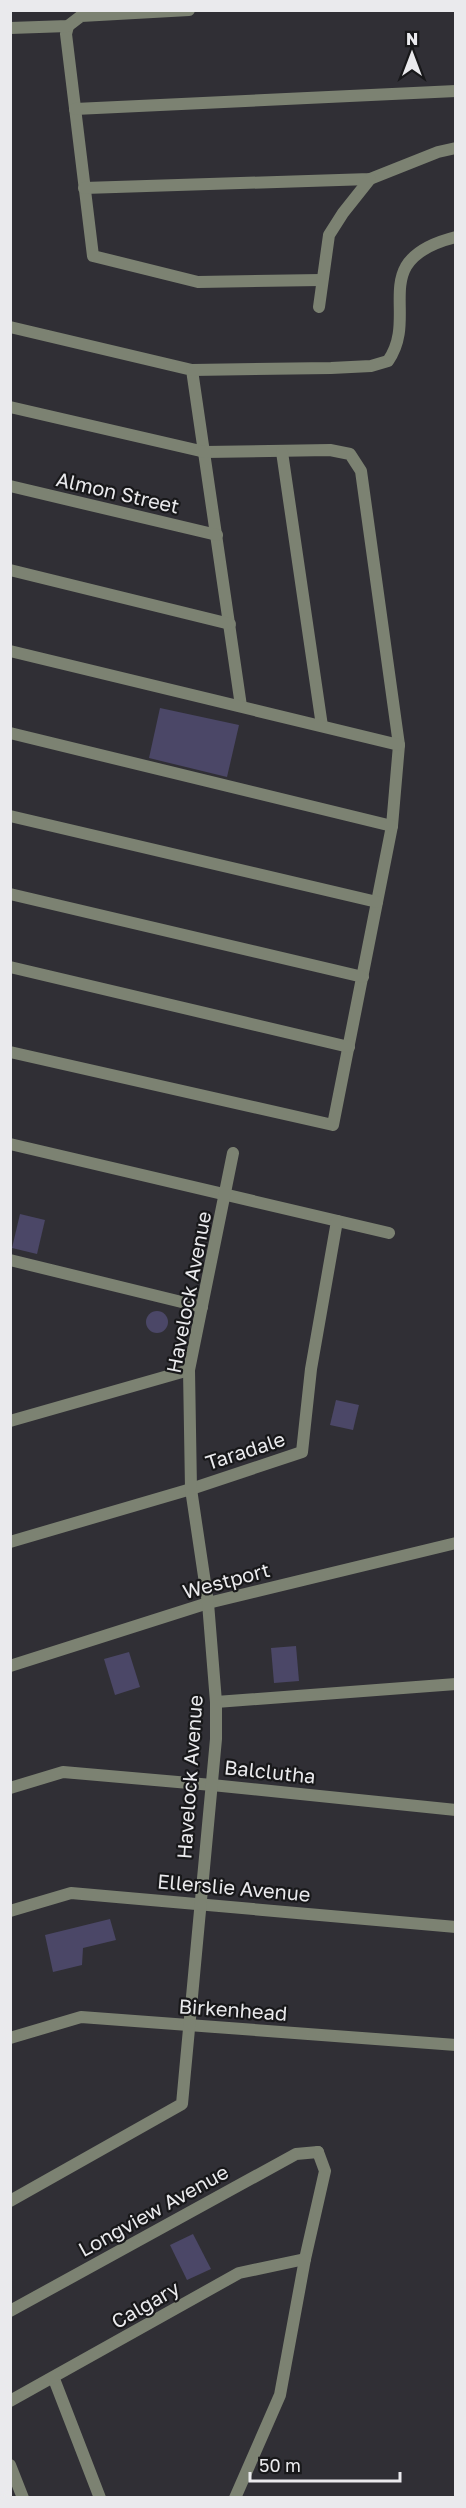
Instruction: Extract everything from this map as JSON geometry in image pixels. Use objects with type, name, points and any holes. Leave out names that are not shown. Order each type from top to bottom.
[{"type":"street","points":[[10,28],[68,26],[81,16],[189,10]]},
{"type":"street","points":[[68,26],[66,34],[93,256],[198,282],[321,280]]},
{"type":"street","points":[[75,109],[456,91]]},
{"type":"street","points":[[84,188],[370,179],[438,152],[456,148]]},
{"type":"street","points":[[319,307],[329,235],[370,179]]},
{"type":"street","points":[[10,327],[192,370],[371,366],[388,361],[397,348],[399,286],[405,267],[427,247],[456,237]]},
{"type":"street","points":[[192,370],[241,706]]},
{"type":"street","points":[[10,407],[205,452],[330,450],[350,454],[361,471],[399,745],[392,826],[333,1125],[10,1052]]},
{"type":"street","points":[[282,452],[322,726]]},
{"type":"street","name":"Almon Street","points":[[10,486],[217,536]]},
{"type":"street","points":[[10,570],[230,624]]},
{"type":"street","points":[[10,651],[399,745]]},
{"type":"street","points":[[10,734],[392,826]]},
{"type":"street","points":[[10,816],[377,902]]},
{"type":"street","points":[[10,894],[363,977]]},
{"type":"street","points":[[10,967],[349,1047]]},
{"type":"street","points":[[10,1144],[389,1233]]},
{"type":"street","name":"Havelock Avenue","points":[[10,2201],[182,2104],[212,1785],[216,1701],[208,1603],[191,1489],[189,1370],[233,1153]]},
{"type":"street","name":"Taradale","points":[[10,1542],[191,1489],[302,1452],[311,1369],[337,1221]]},
{"type":"street","points":[[10,1260],[202,1307]]},
{"type":"street","points":[[10,1421],[189,1370]]},
{"type":"street","name":"Westport","points":[[10,1666],[208,1603],[456,1543]]},
{"type":"street","points":[[216,1701],[456,1684]]},
{"type":"street","name":"Balclutha","points":[[10,1788],[63,1772],[456,1810]]},
{"type":"street","name":"Ellerslie Avenue","points":[[10,1911],[72,1893],[456,1927]]},
{"type":"street","name":"Birkenhead","points":[[10,2038],[81,2017],[456,2045]]},
{"type":"street","name":"Longview Avenue","points":[[10,2311],[296,2154],[318,2152],[325,2171],[305,2259]]},
{"type":"street","points":[[235,2498],[280,2395],[305,2259]]},
{"type":"street","name":"Calgary","points":[[10,2401],[54,2379],[239,2273],[305,2259]]},
{"type":"street","points":[[54,2379],[100,2498]]},
{"type":"street","points":[[10,2465],[23,2498]]},
{"type":"building","points":[[160,708],[239,725],[227,777],[149,758]]},
{"type":"building","points":[[20,1214],[45,1220],[37,1254],[12,1248]]},
{"type":"building","points":[[157,1311],[165,1314],[168,1322],[165,1330],[157,1333],[149,1330],[146,1322],[149,1314]]},
{"type":"building","points":[[336,1400],[359,1405],[353,1430],[330,1425]]},
{"type":"building","points":[[296,1646],[299,1681],[274,1683],[271,1648]]},
{"type":"building","points":[[129,1652],[140,1687],[115,1695],[104,1659]]},
{"type":"building","points":[[110,1919],[116,1940],[83,1948],[82,1965],[53,1972],[45,1935]]},
{"type":"building","points":[[193,2234],[211,2269],[187,2280],[170,2245]]}]
